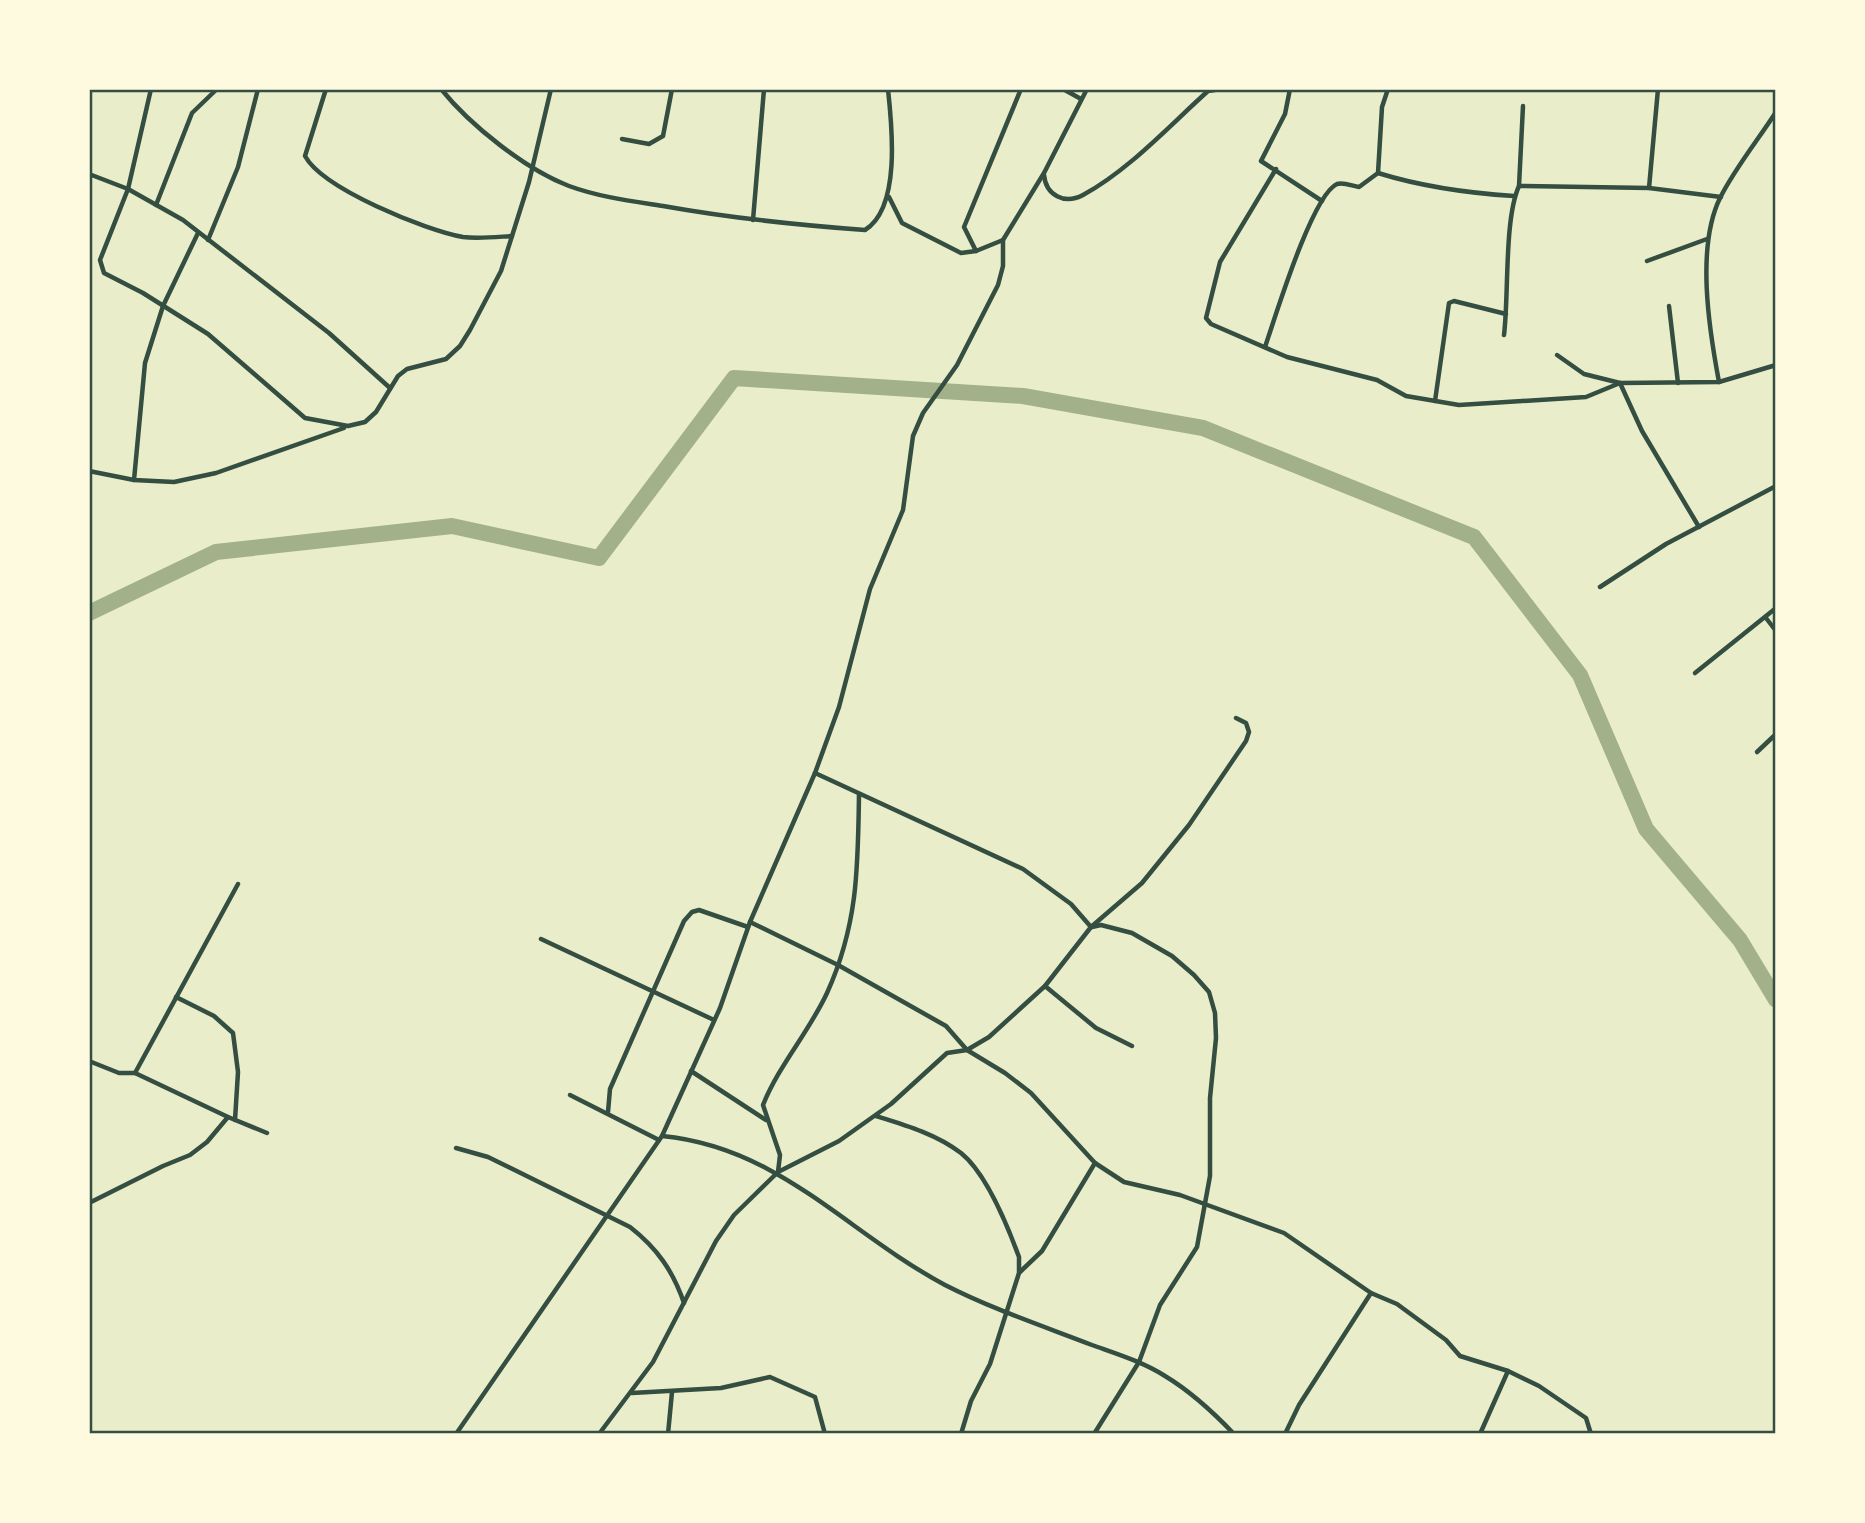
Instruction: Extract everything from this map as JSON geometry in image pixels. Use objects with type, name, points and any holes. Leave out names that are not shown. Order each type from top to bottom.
[{"type":"street","points":[[151,89],[128,189],[100,260],[104,273],[208,334],[305,418],[348,426]]},
{"type":"street","points":[[156,205],[192,113],[216,89]]},
{"type":"street","points":[[208,240],[238,167],[258,89]]},
{"type":"street","points":[[326,89],[304,156],[315,169],[344,190],[377,206],[463,237],[512,236]]},
{"type":"street","points":[[441,89],[476,125],[533,167],[566,185],[600,196],[753,219],[865,230],[880,216],[888,196],[892,128],[888,89]]},
{"type":"street","points":[[89,471],[134,480],[174,482],[216,473],[365,422],[376,412],[390,388],[407,369],[446,359],[460,346],[501,271],[533,167],[551,89]]},
{"type":"street","points":[[622,139],[649,144],[663,136],[672,89]]},
{"type":"street","points":[[753,219],[764,89]]},
{"type":"street","points":[[976,251],[964,227],[1021,89]]},
{"type":"street","points":[[1063,89],[1081,99]]},
{"type":"street","points":[[456,1434],[661,1138],[714,1020],[749,924],[815,773],[848,680],[853,646],[870,589],[904,510],[914,436],[923,413],[957,365],[998,285],[1003,266],[1003,240],[1044,173],[1087,89]]},
{"type":"street","points":[[1044,173],[1045,185],[1052,195],[1065,199],[1081,197],[1124,166],[1206,90],[1221,89]]},
{"type":"street","points":[[1290,89],[1285,114],[1261,161],[1322,201]]},
{"type":"street","points":[[1378,173],[1382,107],[1388,89]]},
{"type":"street","points":[[1649,188],[1658,89]]},
{"type":"street","points":[[1504,335],[1514,196],[1519,186],[1523,106]]},
{"type":"street","points":[[1719,382],[1712,341],[1707,239],[1721,197],[1776,113]]},
{"type":"street","points":[[1276,169],[1220,262],[1206,318],[1211,324],[1307,364],[1361,374],[1406,396],[1459,405],[1523,398],[1586,397],[1620,383]]},
{"type":"street","points":[[1264,348],[1299,249],[1322,201],[1334,186],[1341,183],[1359,187],[1378,173]]},
{"type":"street","points":[[1378,173],[1457,193],[1514,196]]},
{"type":"street","points":[[89,174],[128,189],[208,240],[329,333],[390,388]]},
{"type":"street","points":[[1519,186],[1649,188],[1721,197]]},
{"type":"street","points":[[888,196],[902,223],[961,253],[976,251],[1003,240]]},
{"type":"street","points":[[134,480],[145,363],[163,306],[198,233]]},
{"type":"street","points":[[1647,261],[1707,239]]},
{"type":"street","points":[[1435,401],[1450,303],[1454,301],[1507,314]]},
{"type":"street","points":[[1669,306],[1678,383]]},
{"type":"street","points":[[1558,355],[1584,374],[1620,383],[1719,382],[1776,365]]},
{"type":"street","points":[[1620,383],[1642,431],[1699,527]]},
{"type":"street","points":[[1600,587],[1634,563],[1776,486]]},
{"type":"street","points":[[1695,673],[1776,608]]},
{"type":"street","points":[[1766,618],[1776,631]]},
{"type":"street","points":[[599,1434],[631,1393],[684,1304],[716,1241],[734,1215],[778,1172],[813,1156],[875,1115],[947,1054],[967,1050],[989,1037],[1045,986],[1091,927],[1142,883],[1189,825],[1241,751],[1249,732],[1246,723],[1236,718]]},
{"type":"street","points":[[1757,752],[1776,734]]},
{"type":"street","points":[[815,773],[1023,869],[1071,904],[1091,927]]},
{"type":"street","points":[[778,1172],[780,1155],[763,1104],[826,995],[847,944],[857,890],[859,794]]},
{"type":"street","points":[[135,1073],[238,884]]},
{"type":"street","points":[[608,1112],[610,1089],[684,921],[692,912],[708,912],[749,924],[838,965],[946,1026],[967,1050],[1005,1073],[1031,1093],[1095,1163],[1124,1182],[1180,1195],[1284,1233],[1371,1293],[1405,1310],[1446,1340],[1460,1356],[1508,1371],[1539,1386],[1586,1418],[1591,1426],[1591,1434]]},
{"type":"street","points":[[1091,927],[1101,925],[1132,933],[1172,956],[1209,992],[1215,1013],[1216,1038],[1210,1098],[1210,1176],[1207,1206],[1197,1247],[1160,1305],[1139,1362],[1094,1434]]},
{"type":"street","points":[[541,939],[714,1020]]},
{"type":"street","points":[[1045,986],[1096,1028],[1132,1046]]},
{"type":"street","points":[[176,998],[214,1016],[233,1033],[238,1072],[235,1120]]},
{"type":"street","points":[[89,1061],[119,1073],[135,1073],[267,1133]]},
{"type":"street","points":[[691,1071],[767,1120]]},
{"type":"street","points":[[570,1095],[661,1138],[713,1144],[778,1172],[906,1262],[945,1285],[1007,1313],[1139,1362],[1189,1393],[1234,1434]]},
{"type":"street","points":[[875,1115],[934,1137],[962,1154],[980,1175],[1019,1257],[1019,1273],[1007,1313],[990,1364],[971,1401],[961,1434]]},
{"type":"street","points":[[89,1203],[190,1155],[207,1142],[228,1117]]},
{"type":"street","points":[[457,1148],[488,1157],[610,1215],[639,1234],[656,1250],[676,1281],[684,1304]]},
{"type":"street","points":[[1019,1273],[1042,1251],[1095,1163]]},
{"type":"street","points":[[1285,1434],[1299,1405],[1371,1293]]},
{"type":"street","points":[[1480,1434],[1508,1371]]},
{"type":"street","points":[[631,1393],[721,1388],[763,1377],[776,1379],[815,1397],[825,1434]]},
{"type":"street","points":[[668,1434],[672,1392]]},
{"type":"waterway","points":[[89,613],[216,552],[452,526],[599,558],[734,378],[1023,396],[1203,428],[1474,537],[1580,675],[1646,829],[1740,940],[1776,1000]]}]
